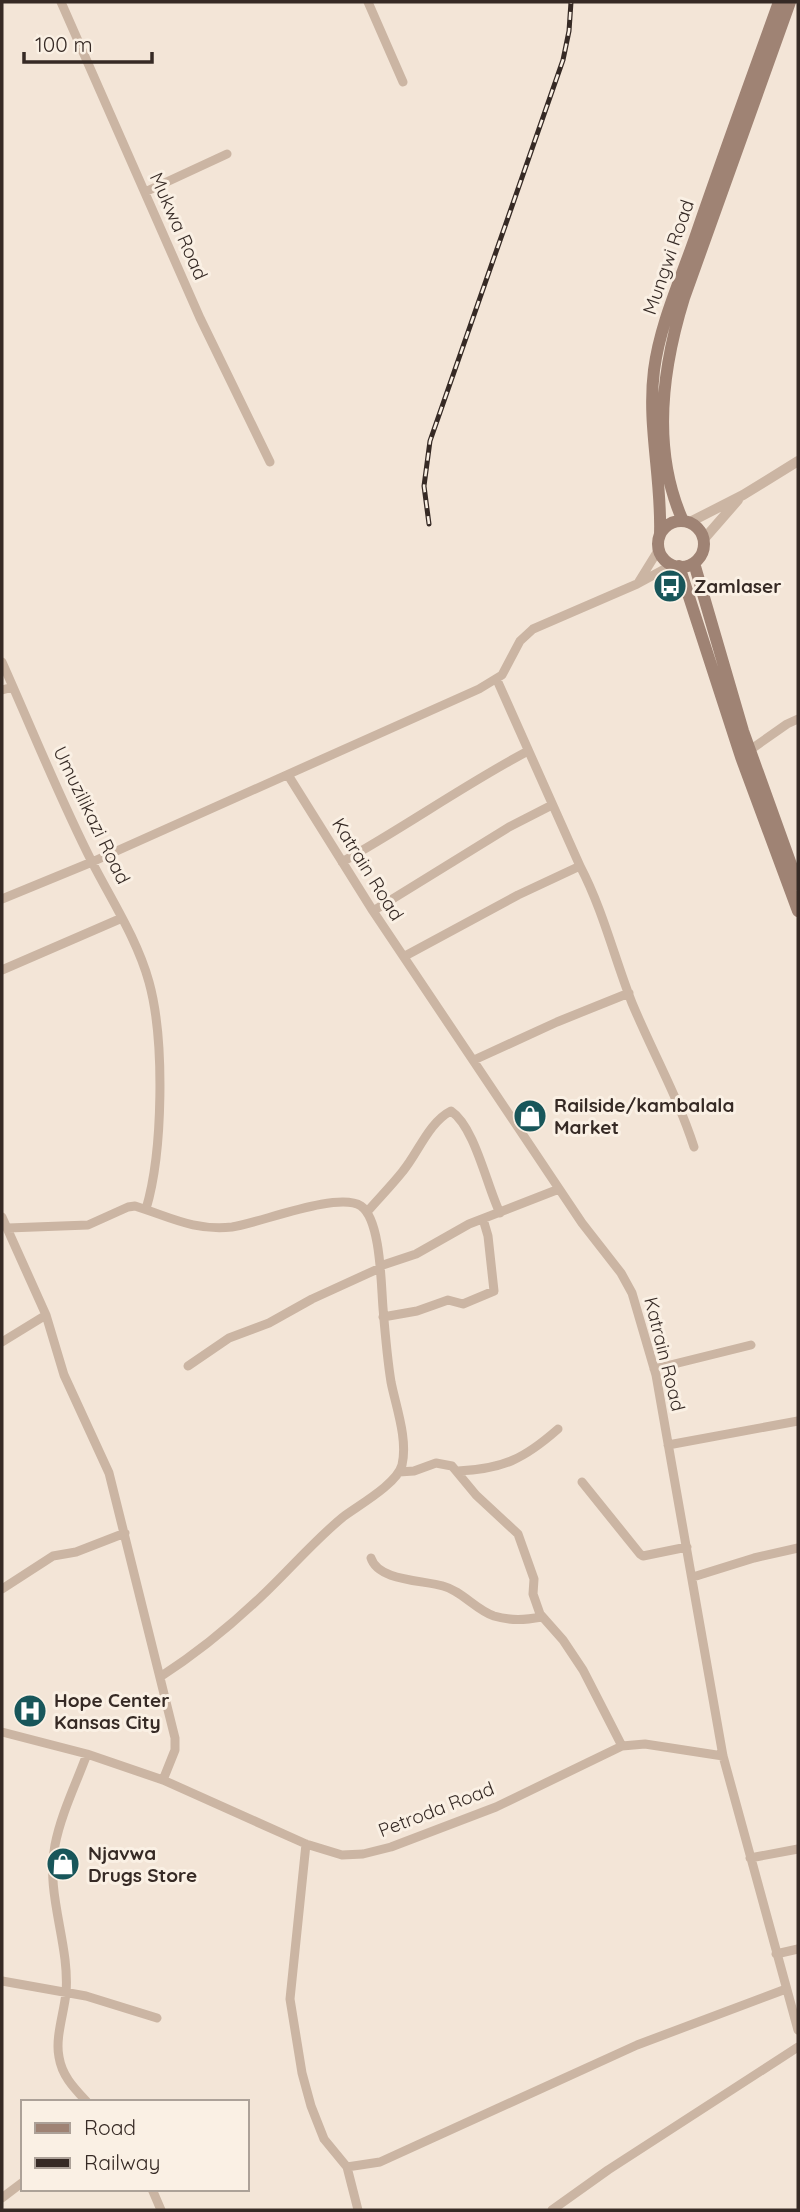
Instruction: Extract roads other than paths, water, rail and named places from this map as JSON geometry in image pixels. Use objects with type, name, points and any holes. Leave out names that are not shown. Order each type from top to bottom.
[{"type":"main road","name":"Mungwi Road","points":[[687,522],[674,499],[667,459],[664,384],[678,317],[779,2]]},
{"type":"main road","name":"Mungwi Road","points":[[660,534],[660,501],[652,419],[654,369],[676,286],[790,2]]},
{"type":"main road","points":[[687,522],[699,529],[704,539],[702,552],[694,563],[675,565],[666,561],[659,549],[660,534],[667,526],[687,522]]},
{"type":"main road","points":[[694,563],[750,750],[798,884]]},
{"type":"main road","points":[[675,565],[741,757],[798,911]]},
{"type":"street","name":"Mukwa Road","points":[[61,2],[200,318],[270,462]]},
{"type":"street","points":[[368,2],[403,82]]},
{"type":"street","points":[[145,191],[227,154]]},
{"type":"street","points":[[687,522],[743,495],[798,461]]},
{"type":"street","points":[[704,539],[743,495]]},
{"type":"street","points":[[637,584],[659,549]]},
{"type":"street","points":[[2,899],[92,862],[496,680],[508,667],[520,641],[533,628],[675,565]]},
{"type":"street","name":"Umuzilikazi Road","points":[[2,663],[92,862],[134,942],[149,982],[155,1011],[159,1097],[156,1163],[146,1209]]},
{"type":"street","points":[[496,680],[600,909],[629,993],[687,1124],[694,1147]]},
{"type":"street","points":[[2,690],[13,687]]},
{"type":"street","points":[[750,750],[798,719]]},
{"type":"street","points":[[342,862],[481,776],[528,751]]},
{"type":"street","name":"Katrain Road","points":[[288,775],[373,911],[559,1189],[628,1283],[638,1308],[654,1369],[723,1756],[798,2030]]},
{"type":"street","points":[[373,911],[509,827],[552,805]]},
{"type":"street","points":[[405,956],[518,895],[580,866]]},
{"type":"street","points":[[2,971],[122,918]]},
{"type":"street","points":[[474,1060],[575,1014],[629,993]]},
{"type":"street","points":[[367,1212],[404,1171],[417,1149],[443,1116],[451,1111],[457,1115],[478,1153],[500,1213]]},
{"type":"street","points":[[188,1366],[229,1338],[269,1323],[380,1267],[416,1254],[460,1228],[559,1189]]},
{"type":"street","points":[[8,1228],[88,1225],[128,1206],[146,1209],[180,1223],[218,1227],[234,1226],[307,1207],[338,1203],[355,1204],[367,1212],[370,1218],[380,1267],[391,1380],[404,1451],[399,1472],[307,1550],[271,1588],[220,1634],[160,1677]]},
{"type":"street","points":[[2,1217],[46,1315],[64,1375],[109,1473],[175,1738],[175,1749],[163,1780]]},
{"type":"street","points":[[383,1317],[416,1311],[448,1300],[463,1304],[494,1291],[488,1236],[483,1219]]},
{"type":"street","points":[[2,1342],[46,1315]]},
{"type":"street","points":[[654,1369],[751,1345]]},
{"type":"street","points":[[668,1445],[798,1421]]},
{"type":"street","points":[[458,1471],[493,1468],[532,1451],[558,1429]]},
{"type":"street","points":[[399,1472],[414,1471],[440,1462],[458,1471],[476,1495],[518,1534],[534,1580],[534,1601],[542,1618],[583,1670],[622,1746]]},
{"type":"street","points":[[582,1482],[640,1555],[687,1547]]},
{"type":"street","points":[[2,1590],[53,1556],[76,1552],[125,1533]]},
{"type":"street","points":[[693,1577],[798,1548]]},
{"type":"street","points":[[371,1558],[374,1566],[384,1573],[443,1586],[491,1615],[516,1620],[542,1618]]},
{"type":"street","name":"Petroda Road","points":[[2,1732],[88,1754],[163,1780],[306,1844],[342,1855],[363,1854],[391,1847],[496,1807],[622,1746],[645,1744],[723,1756]]},
{"type":"street","points":[[85,2100],[67,2077],[58,2054],[66,1993],[64,1940],[54,1888],[54,1846],[88,1754]]},
{"type":"street","points":[[306,1844],[290,1998],[302,2073],[311,2106],[324,2138],[347,2166],[358,2210]]},
{"type":"street","points":[[750,1858],[798,1849]]},
{"type":"street","points":[[776,1954],[798,1949]]},
{"type":"street","points":[[2,1981],[86,1996],[157,2018]]},
{"type":"street","points":[[347,2166],[380,2162],[637,2045],[786,1989]]},
{"type":"street","points":[[552,2210],[798,2047]]},
{"type":"street","points":[[2,2198],[21,2184]]},
{"type":"street","points":[[153,2191],[161,2210]]},
{"type":"railway","points":[[429,524],[424,486],[430,441],[563,60],[571,2]]},
{"type":"place","name":"Zamlaser","points":[[670,586]]},
{"type":"place","name":"Railside/kambalala Market","points":[[530,1116]]},
{"type":"place","name":"Hope Center Kansas City","points":[[30,1711]]},
{"type":"place","name":"Njavwa Drugs Store","points":[[63,1864]]}]
